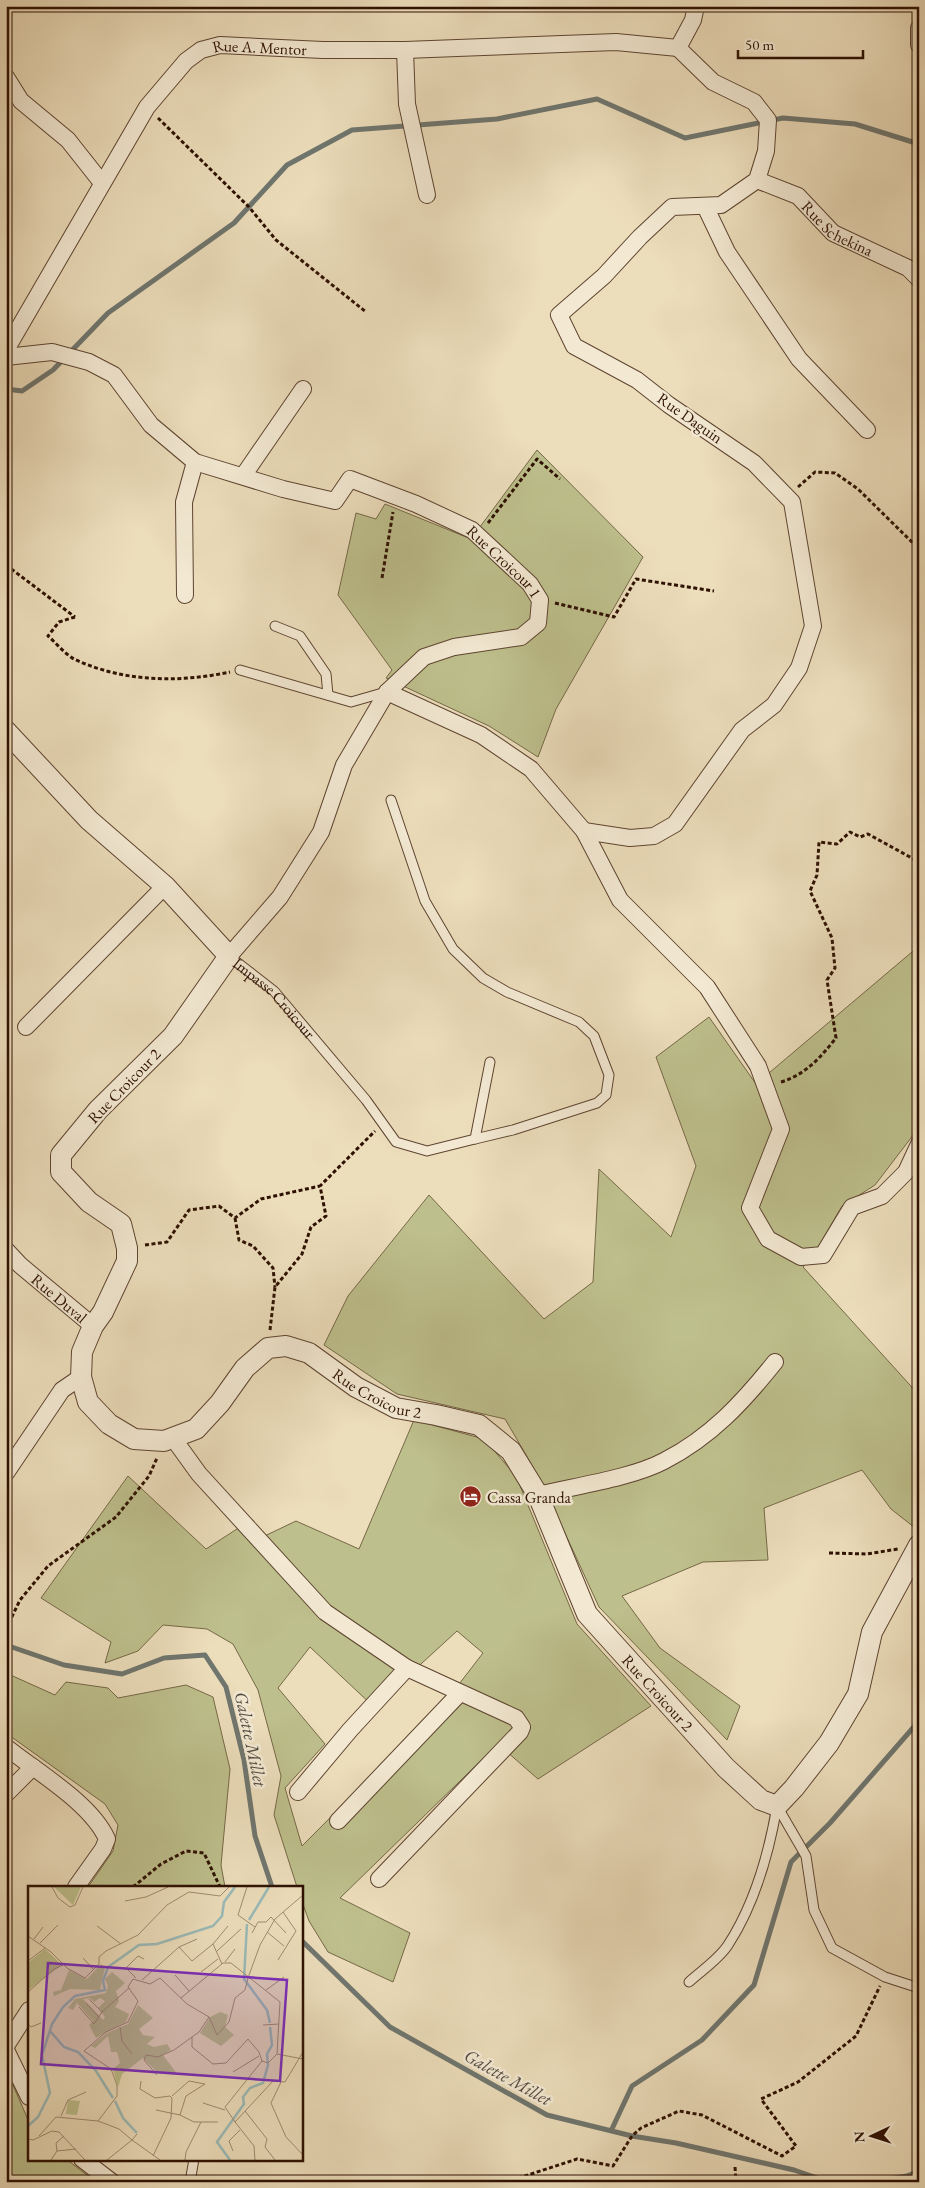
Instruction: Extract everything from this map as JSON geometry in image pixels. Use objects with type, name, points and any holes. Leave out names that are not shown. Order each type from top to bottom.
[{"type":"street","points":[[696,6],[693,20],[678,48],[713,82],[754,102],[768,120],[766,151],[757,180]]},
{"type":"street","points":[[919,28],[919,45]]},
{"type":"street","name":"Rue A. Mentor","points":[[6,350],[147,107],[186,61],[201,50],[220,46],[323,50],[405,50],[616,42],[678,48]]},
{"type":"street","points":[[405,50],[407,104],[410,124],[427,195]]},
{"type":"street","points":[[6,76],[21,101],[68,140],[102,183]]},
{"type":"street","name":"Rue Daguin","points":[[584,831],[630,838],[654,836],[674,824],[742,730],[774,705],[799,668],[813,626],[792,502],[754,463],[670,406],[637,380],[574,346],[559,315],[604,276],[640,237],[672,207],[721,205],[757,180]]},
{"type":"street","name":"Rue Schekina","points":[[757,180],[798,196],[833,233],[908,268],[919,279]]},
{"type":"street","points":[[705,206],[727,252],[799,360],[867,430]]},
{"type":"street","name":"Rue Croicour 1","points":[[6,357],[52,352],[89,362],[114,375],[151,425],[195,462],[335,501],[350,479],[396,496],[472,530],[530,584],[540,600],[538,623],[521,637],[454,647],[424,657],[387,692],[344,765],[321,832],[280,898],[229,956]]},
{"type":"street","points":[[243,476],[303,389]]},
{"type":"street","points":[[185,595],[184,502],[195,462]]},
{"type":"street","points":[[387,692],[481,735],[531,769],[584,831],[620,900],[707,987],[758,1066],[781,1129],[750,1208],[768,1239],[801,1257],[823,1255],[852,1207],[882,1196],[906,1172],[919,1144]]},
{"type":"street","name":"Impasse Croicour","points":[[6,730],[89,820],[165,886],[229,956]]},
{"type":"street","points":[[26,1027],[165,886]]},
{"type":"street","name":"Rue Croicour 2","points":[[229,956],[173,1036],[98,1110],[61,1155],[61,1172],[89,1202],[121,1224],[127,1248],[127,1261],[103,1312],[93,1326],[82,1352],[81,1377],[88,1402],[109,1424],[134,1439],[168,1440],[196,1429],[220,1403],[245,1368],[268,1348],[286,1346],[309,1353],[356,1387],[396,1408],[479,1425],[511,1451],[538,1495],[587,1614],[726,1768],[761,1800],[777,1806]]},
{"type":"street","name":"Rue Duval","points":[[6,1250],[20,1265],[93,1326]]},
{"type":"street","points":[[538,1495],[636,1472],[664,1461],[712,1430],[745,1400],[775,1362]]},
{"type":"street","points":[[6,1472],[62,1390],[81,1377]]},
{"type":"street","points":[[168,1440],[325,1612],[407,1668],[521,1722],[520,1732],[379,1879]]},
{"type":"street","points":[[777,1806],[794,1788],[829,1743],[858,1694],[872,1632],[918,1545]]},
{"type":"street","points":[[298,1792],[356,1722],[407,1668]]},
{"type":"street","points":[[338,1821],[460,1693]]},
{"type":"street","points":[[6,1747],[57,1785],[101,1826],[107,1839],[103,1849],[77,1886]]},
{"type":"street","points":[[6,1794],[33,1767]]},
{"type":"street","points":[[28,2012],[6,2048],[28,2095]]},
{"type":"street","points":[[83,2160],[112,2182]]},
{"type":"lane","points":[[275,626],[300,636],[326,674],[328,695]]},
{"type":"lane","points":[[240,670],[351,702],[387,692]]},
{"type":"lane","name":"Impasse Croicour","points":[[229,956],[274,992],[366,1100],[396,1142],[427,1151],[513,1130],[597,1103],[606,1095],[609,1075],[594,1036],[579,1022],[507,992],[483,978],[453,949],[425,901],[391,800]]},
{"type":"lane","points":[[475,1139],[490,1062]]},
{"type":"lane","points":[[777,1806],[806,1856],[814,1910],[832,1948],[885,1977],[919,1988]]},
{"type":"lane","points":[[689,1982],[727,1946],[748,1906],[773,1830],[777,1806]]},
{"type":"lane","points":[[190,2182],[194,2160]]},
{"type":"path","points":[[147,107],[249,207],[276,240],[366,312]]},
{"type":"path","points":[[478,536],[537,459],[560,479]]},
{"type":"path","points":[[787,497],[814,472],[835,472],[858,489],[919,549]]},
{"type":"path","points":[[382,578],[396,496]]},
{"type":"path","points":[[6,565],[75,617],[59,622],[48,636],[73,658],[115,673],[159,680],[199,678],[240,670]]},
{"type":"path","points":[[540,600],[614,617],[636,579],[714,591]]},
{"type":"path","points":[[766,1087],[792,1079],[817,1062],[836,1038],[827,980],[835,968],[832,938],[810,892],[817,874],[819,842],[837,844],[850,832],[860,837],[868,834],[919,862]]},
{"type":"path","points":[[236,1218],[261,1199],[320,1186],[383,1123]]},
{"type":"path","points":[[275,1287],[302,1254],[311,1227],[326,1216],[320,1186]]},
{"type":"path","points":[[127,1248],[167,1242],[189,1210],[219,1206],[236,1218],[239,1240],[252,1246],[273,1268],[275,1287],[268,1348]]},
{"type":"path","points":[[6,1629],[20,1600],[48,1566],[116,1517],[149,1476],[168,1440]]},
{"type":"path","points":[[829,1553],[867,1554],[918,1545]]},
{"type":"path","points":[[134,1886],[161,1864],[186,1851],[204,1853],[220,1886]]},
{"type":"path","points":[[499,2182],[522,2177],[577,2159],[613,2166],[632,2136],[641,2128],[679,2111],[702,2115],[782,2156],[796,2146],[761,2099],[798,2082],[856,2036],[885,1977]]},
{"type":"path","points":[[735,2167],[736,2182]]},
{"type":"green space","points":[[537,450],[643,557],[556,709],[538,757],[489,726],[386,678],[392,670],[338,595],[356,513],[376,519],[385,504],[471,539]]},
{"type":"green space","points":[[919,946],[919,1113],[914,1134],[875,1185],[842,1206],[818,1247],[803,1267],[919,1395],[919,1531],[891,1509],[862,1470],[764,1508],[768,1560],[703,1562],[622,1596],[660,1648],[740,1706],[727,1740],[599,1607],[540,1479],[505,1419],[397,1394],[324,1345],[348,1296],[429,1195],[544,1319],[593,1282],[599,1169],[671,1237],[696,1166],[656,1057],[709,1017],[756,1084]]},
{"type":"green space","points":[[414,1420],[484,1439],[516,1476],[577,1624],[651,1706],[538,1779],[498,1744],[340,1898],[410,1933],[393,1982],[328,1952],[309,1921],[302,1902],[302,1886],[297,1886],[274,1815],[281,1776],[258,1690],[233,1644],[207,1629],[163,1625],[138,1651],[105,1663],[111,1642],[41,1598],[128,1476],[206,1549],[240,1527],[252,1542],[296,1521],[359,1549]],"holes":[[[457,1631],[483,1653],[446,1701],[302,1846],[285,1788],[325,1744],[278,1688],[310,1647],[374,1707]]]},
{"type":"green space","points":[[6,1673],[55,1695],[66,1682],[108,1688],[118,1698],[186,1685],[213,1697],[230,1769],[221,1865],[225,1886],[89,1886],[113,1851],[118,1825],[105,1804],[6,1733]]},
{"type":"green space","points":[[6,2069],[28,2120],[28,2160],[67,2160],[96,2182],[6,2182]]},
{"type":"waterway","points":[[6,389],[22,391],[53,370],[108,313],[234,223],[287,165],[352,130],[497,119],[597,99],[685,138],[783,118],[855,124],[919,144]]},
{"type":"waterway","name":"Galette Millet","points":[[6,1645],[64,1665],[122,1674],[164,1658],[205,1655],[226,1687],[244,1760],[255,1836],[272,1886]]},
{"type":"waterway","points":[[611,2131],[632,2086],[702,2040],[754,1985],[791,1862],[830,1823],[919,1721]]},
{"type":"waterway","name":"Galette Millet","points":[[302,1941],[390,2027],[547,2115],[632,2136],[676,2143],[794,2170],[829,2182]]},
{"type":"waterway","name":"Galette Millet","points":[[871,2182],[907,2176],[919,2171]]},
{"type":"place","name":"Cassa Granda","points":[[471,1497]]}]
